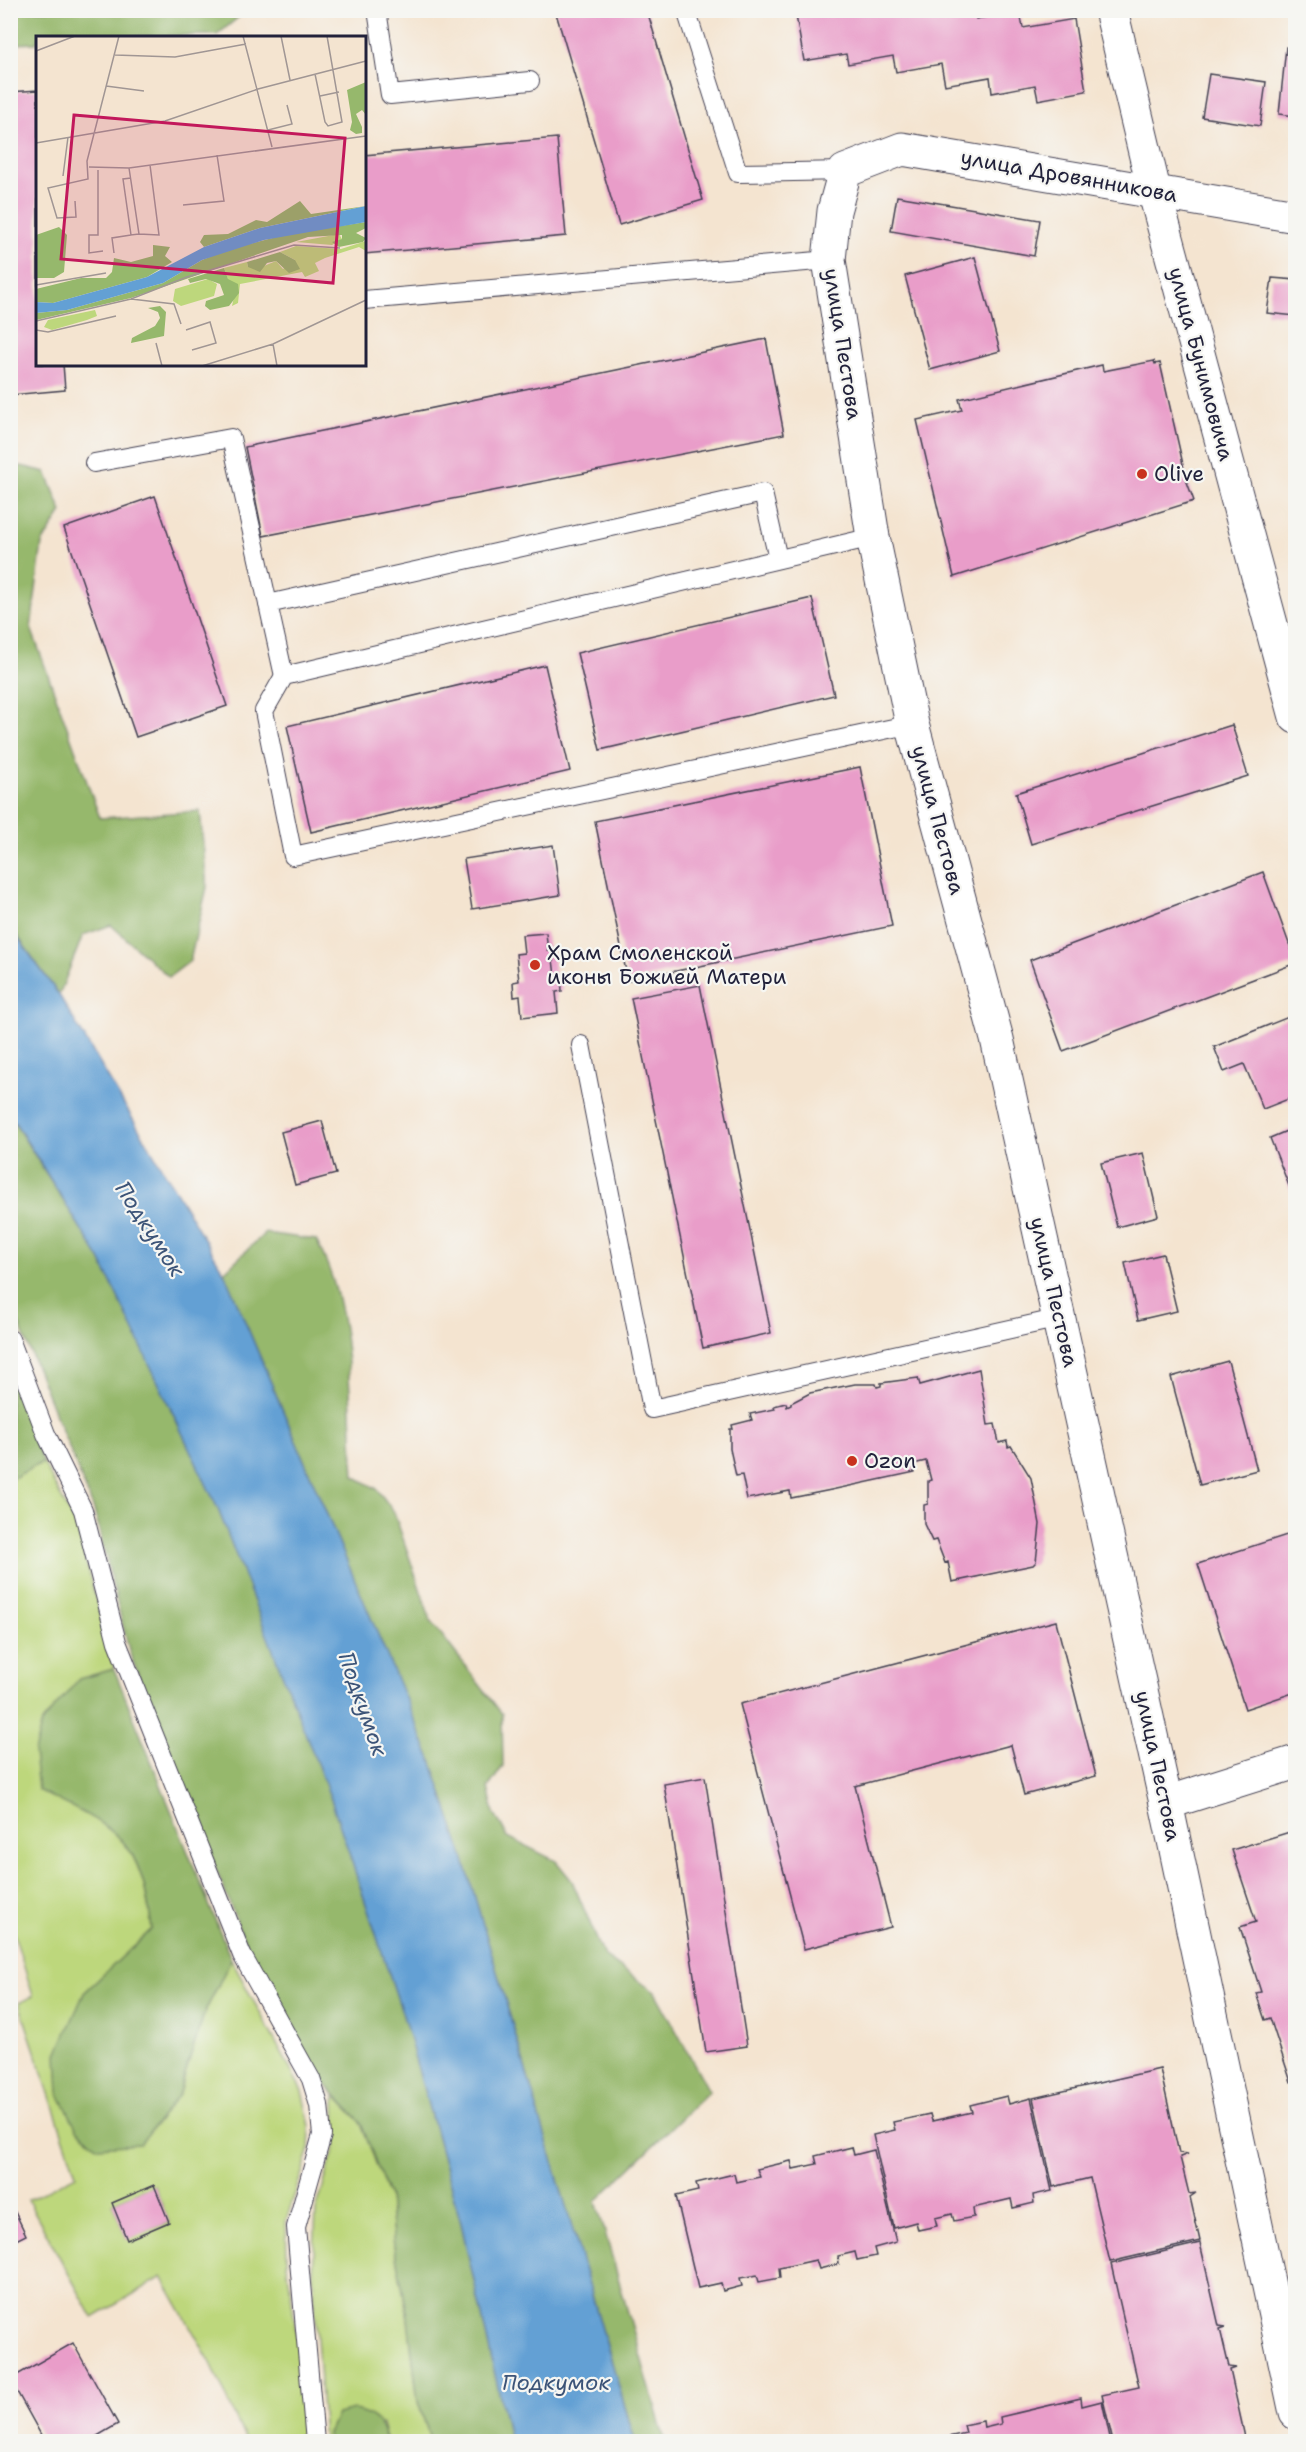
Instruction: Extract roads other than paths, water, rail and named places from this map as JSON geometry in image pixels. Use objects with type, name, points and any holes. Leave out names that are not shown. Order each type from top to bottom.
[{"type":"street","name":"улица Бунимовича","points":[[1111,10],[1154,190],[1296,717]]},
{"type":"street","name":"улица Дровянникова","points":[[845,171],[902,149],[1154,190],[1296,216]]},
{"type":"street","name":"улица Пестова","points":[[845,171],[834,211],[829,260],[873,537],[912,724],[997,1039],[1060,1318],[1296,2413]]},
{"type":"street","points":[[1166,1803],[1296,1762]]},
{"type":"lane","points":[[377,10],[390,94],[530,81]]},
{"type":"lane","points":[[686,10],[738,173],[845,171]]},
{"type":"lane","points":[[366,300],[829,260]]},
{"type":"lane","points":[[94,463],[231,438],[284,676],[264,711],[293,856],[912,724]]},
{"type":"lane","points":[[268,604],[763,493],[778,559]]},
{"type":"lane","points":[[284,676],[873,537]]},
{"type":"lane","points":[[581,1045],[652,1409],[1060,1318]]},
{"type":"lane","points":[[10,1339],[46,1434],[83,1510],[117,1642],[238,1944],[311,2079],[319,2105],[322,2135],[296,2227],[315,2442]]},
{"type":"water","name":"Подкумок","points":[[10,927],[59,995],[224,1272],[430,1757],[464,1860],[635,2441],[510,2441],[461,2223],[403,2015],[331,1799],[218,1509],[100,1259],[11,1116]]},
{"type":"place","name":"Olive","points":[[1142,474]]},
{"type":"place","name":"Храм Смоленской иконы Божией Матери","points":[[535,965]]},
{"type":"place","name":"Ozon","points":[[852,1461]]}]
